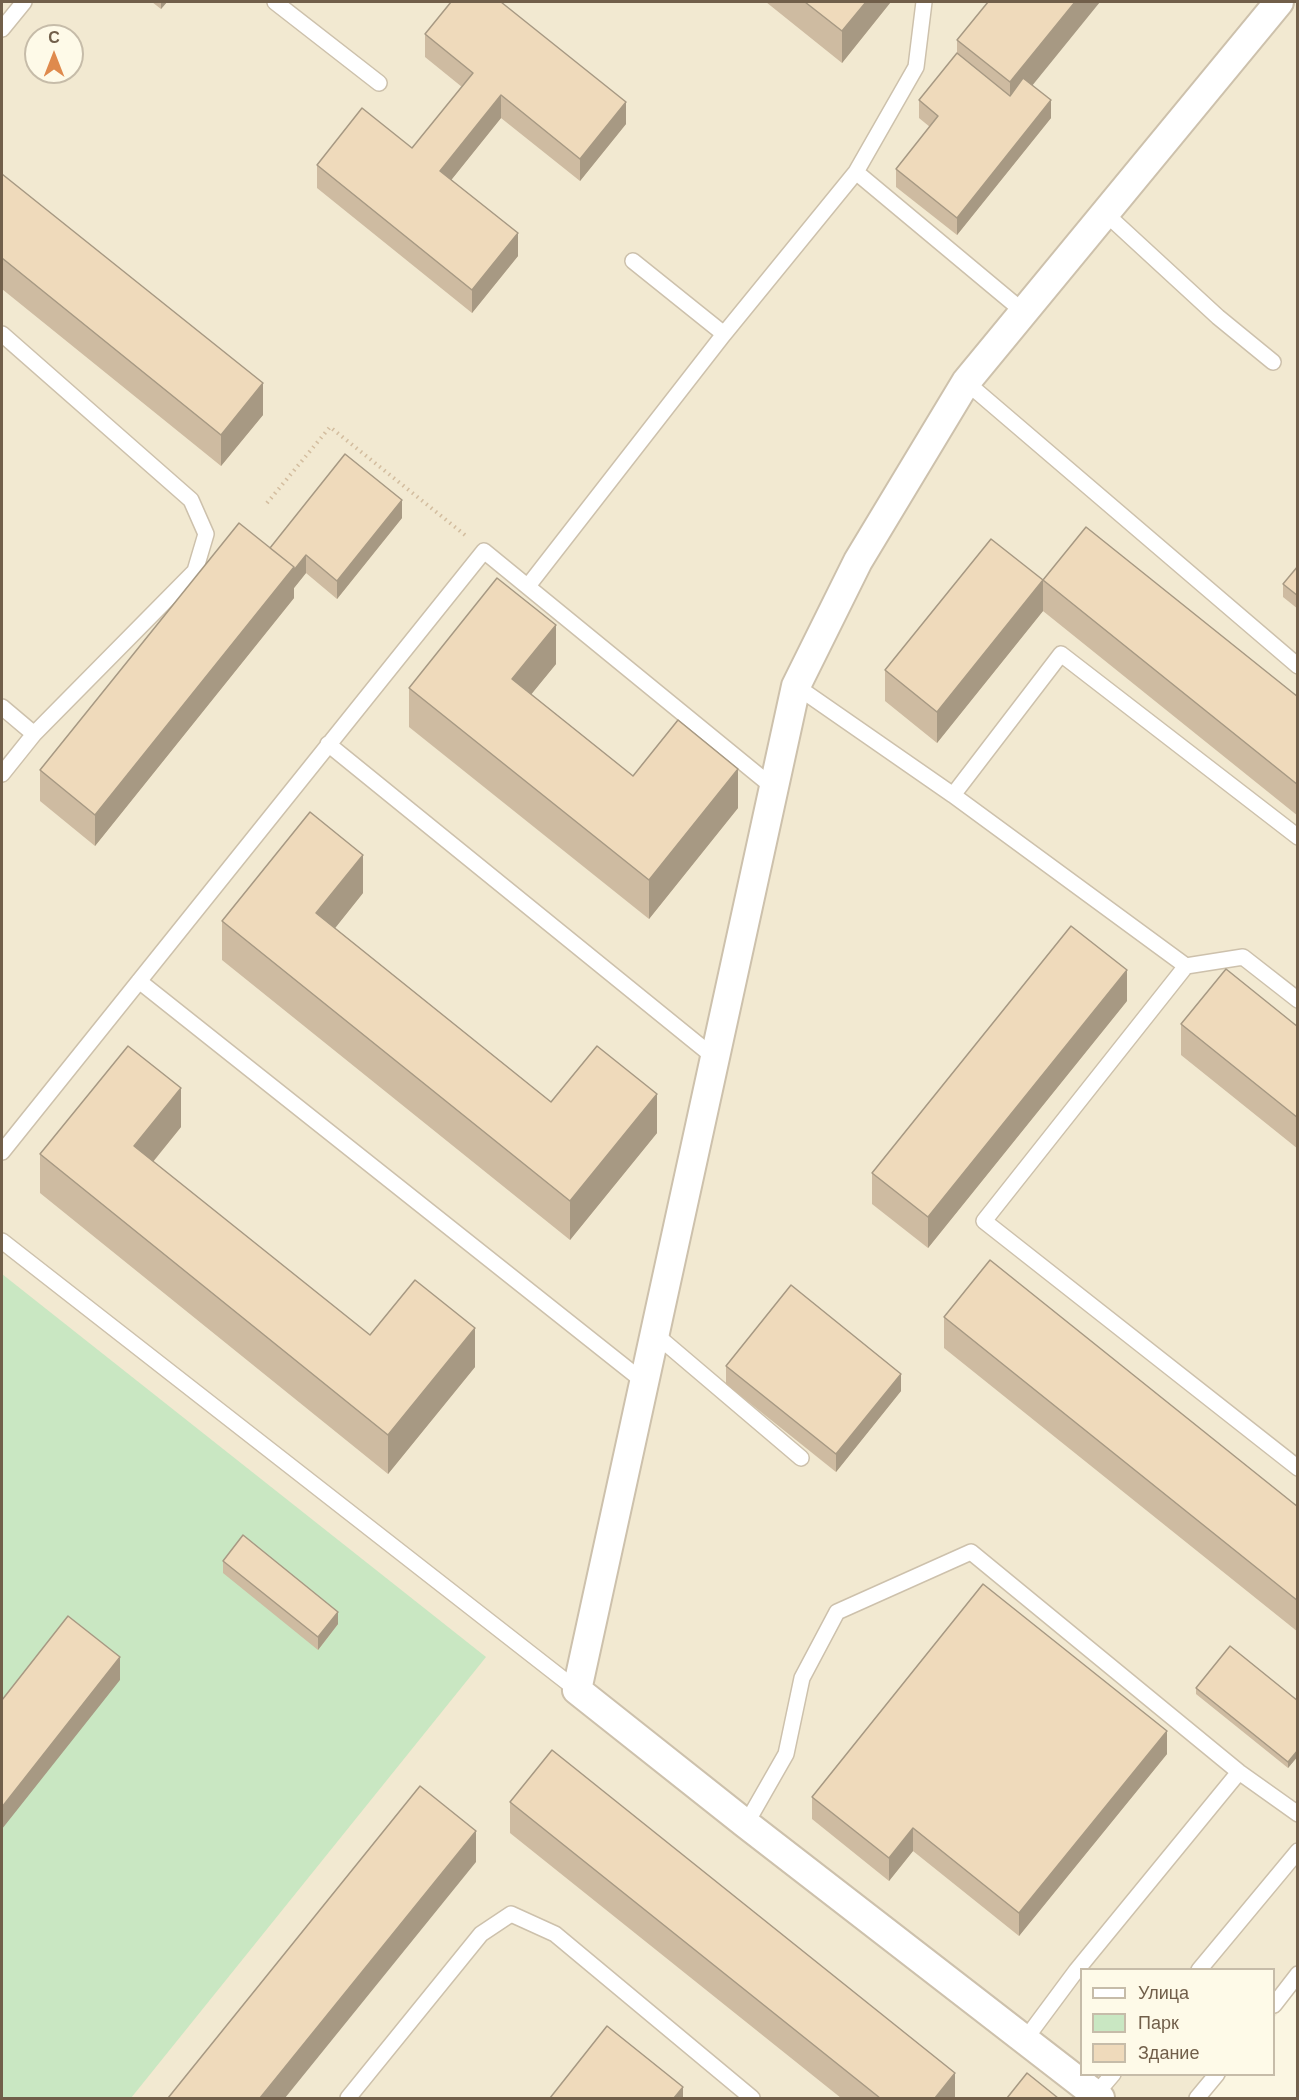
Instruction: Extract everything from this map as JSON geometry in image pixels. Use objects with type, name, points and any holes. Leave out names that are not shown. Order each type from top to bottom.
[{"type":"street","points":[[1080,2075],[1024,2041],[577,1690],[796,686],[858,561],[966,382],[1280,2]]},
{"type":"street","points":[[1082,2076],[1103,2089]]},
{"type":"lane","points":[[2,29],[24,2]]},
{"type":"lane","points":[[275,2],[379,83]]},
{"type":"lane","points":[[528,586],[724,334],[856,172],[916,68],[924,2]]},
{"type":"lane","points":[[856,172],[1025,313]]},
{"type":"lane","points":[[1106,213],[1218,317],[1273,362]]},
{"type":"lane","points":[[633,261],[724,334]]},
{"type":"lane","points":[[2,334],[190,500],[206,534],[195,571],[34,734],[2,774]]},
{"type":"lane","points":[[966,382],[1298,666]]},
{"type":"lane","points":[[2,1152],[484,551],[774,788]]},
{"type":"lane","points":[[953,795],[1061,654],[1298,837]]},
{"type":"lane","points":[[796,686],[953,795],[1186,966]]},
{"type":"lane","points":[[2,707],[34,734]]},
{"type":"lane","points":[[328,744],[715,1058]]},
{"type":"lane","points":[[1298,1000],[1243,957],[1186,966],[984,1221],[1298,1468]]},
{"type":"lane","points":[[139,981],[645,1382]]},
{"type":"lane","points":[[2,1241],[577,1690]]},
{"type":"lane","points":[[655,1334],[801,1458]]},
{"type":"lane","points":[[746,1824],[786,1754],[802,1678],[837,1612],[971,1552],[1239,1772],[1298,1814]]},
{"type":"lane","points":[[1024,2041],[1076,1971],[1239,1772]]},
{"type":"lane","points":[[1201,1968],[1298,1851]]},
{"type":"lane","points":[[348,2098],[481,1934],[511,1914],[555,1934],[752,2098]]},
{"type":"lane","points":[[1275,2004],[1298,1974]]},
{"type":"lane","points":[[1197,2098],[1215,2076]]},
{"type":"path","points":[[267,503],[330,427],[484,551]]},
{"type":"shaded area","points":[[2,2],[1297,2],[1297,1989],[1275,2017],[1275,1968],[1080,1968],[1080,2076],[1226,2076],[1207,2098],[2,2098]]},
{"type":"green space","points":[[2,1274],[486,1657],[131,2098],[2,2098]]},
{"type":"building","points":[[451,2],[501,2],[626,102],[580,159],[501,95],[440,171],[518,233],[472,290],[317,165],[362,108],[412,148],[473,73],[425,34]]},
{"type":"building","points":[[805,2],[866,2],[842,31]]},
{"type":"building","points":[[988,2],[1075,2],[1010,82],[957,40]]},
{"type":"building","points":[[957,53],[1010,96],[1023,78],[1051,100],[957,218],[896,169],[938,116],[919,100]]},
{"type":"building","points":[[2,174],[263,383],[221,435],[2,258]]},
{"type":"building","points":[[345,454],[402,500],[337,581],[306,555],[294,570],[294,567],[270,548]]},
{"type":"building","points":[[239,523],[294,567],[95,815],[40,770]]},
{"type":"building","points":[[1086,527],[1298,697],[1298,785],[1043,580]]},
{"type":"building","points":[[991,539],[1043,580],[937,712],[885,670]]},
{"type":"building","points":[[1298,566],[1298,596],[1283,584]]},
{"type":"building","points":[[497,578],[556,625],[512,679],[633,776],[678,720],[738,769],[649,880],[409,688]]},
{"type":"building","points":[[310,812],[363,855],[316,913],[551,1102],[597,1046],[657,1094],[570,1201],[222,921]]},
{"type":"building","points":[[1071,926],[1127,970],[928,1217],[872,1173]]},
{"type":"building","points":[[1226,969],[1298,1027],[1298,1118],[1181,1024]]},
{"type":"building","points":[[128,1046],[181,1088],[134,1146],[370,1335],[415,1280],[475,1328],[388,1435],[40,1154]]},
{"type":"building","points":[[990,1260],[1298,1507],[1298,1601],[944,1317]]},
{"type":"building","points":[[791,1285],[901,1374],[836,1454],[726,1366]]},
{"type":"building","points":[[243,1535],[338,1612],[318,1637],[223,1561]]},
{"type":"building","points":[[983,1584],[1167,1731],[1019,1913],[913,1828],[889,1858],[812,1797]]},
{"type":"building","points":[[68,1616],[120,1657],[2,1807],[2,1700]]},
{"type":"building","points":[[1230,1646],[1298,1701],[1298,1750],[1288,1762],[1196,1688]]},
{"type":"building","points":[[552,1750],[955,2073],[935,2098],[880,2098],[510,1802]]},
{"type":"building","points":[[420,1786],[476,1831],[260,2098],[168,2098]]},
{"type":"building","points":[[607,2026],[683,2087],[674,2098],[550,2098]]},
{"type":"building","points":[[1027,2073],[1058,2098],[1007,2098]]}]
